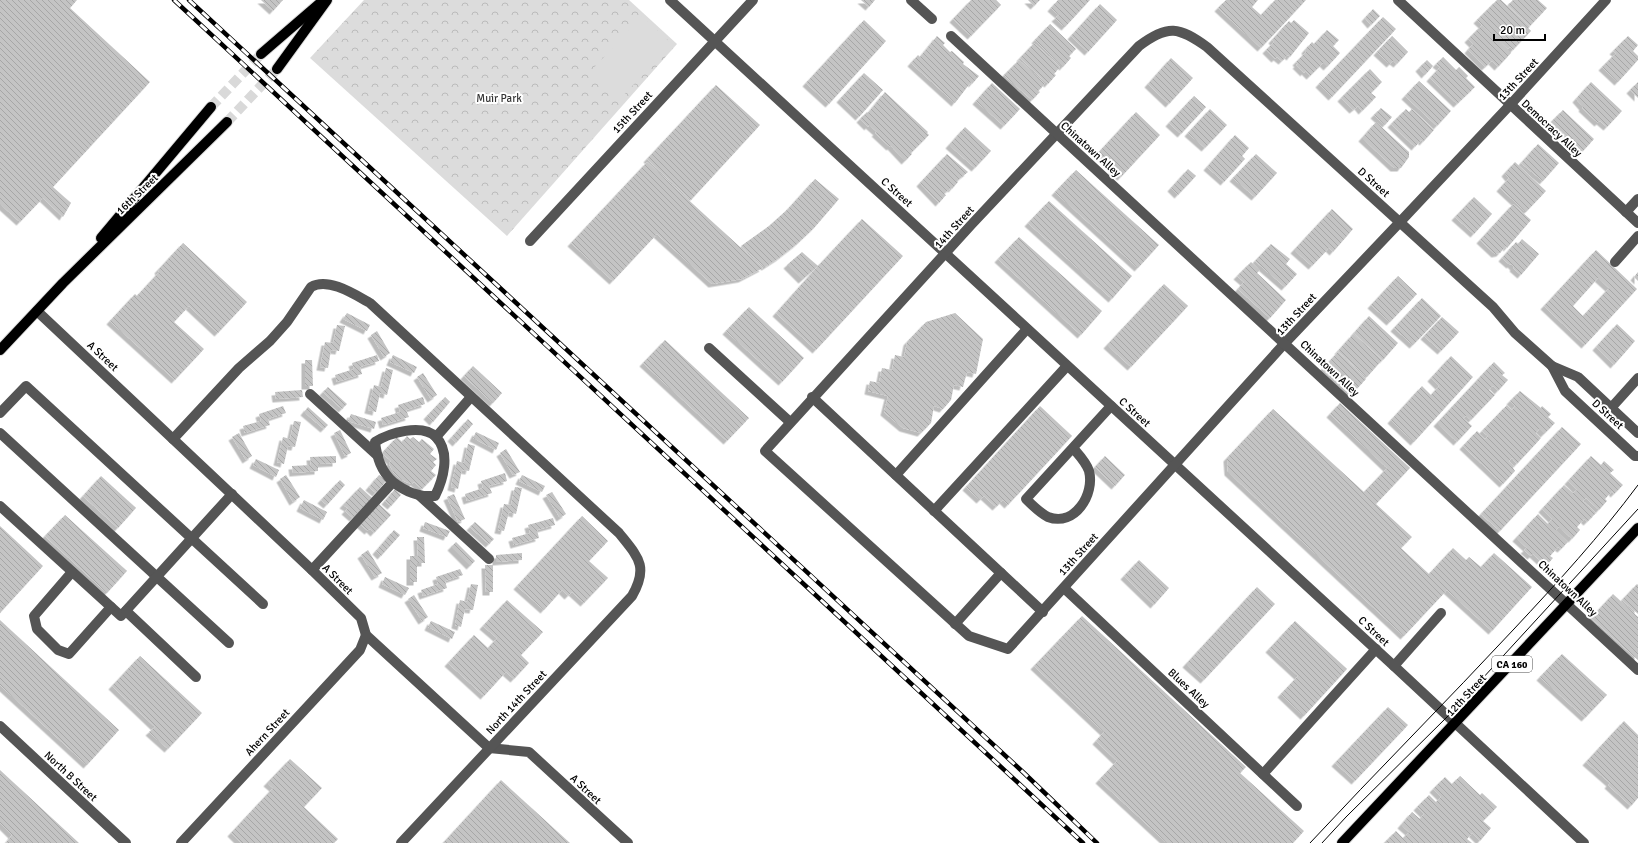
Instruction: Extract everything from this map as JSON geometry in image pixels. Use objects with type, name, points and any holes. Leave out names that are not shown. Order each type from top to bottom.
[{"type":"main road","points":[[260,54],[324,0]]},
{"type":"main road","points":[[277,69],[327,0]]},
{"type":"main road","name":"16th Street","points":[[63,283],[211,107]]},
{"type":"main road","name":"16th Street","points":[[0,350],[63,283],[227,122]]},
{"type":"main road","name":"12th Street","points":[[1342,843],[1456,724],[1638,528]]},
{"type":"street","name":"C Street","points":[[670,0],[1376,649],[1584,843]]},
{"type":"street","name":"15th Street","points":[[530,241],[753,0]]},
{"type":"street","points":[[912,0],[932,19]]},
{"type":"street","name":"Democracy Alley","points":[[1398,0],[1638,223]]},
{"type":"street","name":"13th Street","points":[[955,624],[969,636],[1008,649],[1285,343],[1510,105],[1606,0]]},
{"type":"street","name":"14th Street","points":[[955,624],[765,451],[812,397],[1139,46],[1155,35],[1169,30]]},
{"type":"street","name":"D Street","points":[[1169,30],[1180,31],[1193,37],[1207,47],[1493,307],[1515,333],[1552,366],[1578,377],[1638,433]]},
{"type":"street","name":"Chinatown Alley","points":[[951,36],[1638,670]]},
{"type":"street","points":[[1626,212],[1638,199]]},
{"type":"street","points":[[1615,262],[1638,236]]},
{"type":"street","points":[[173,439],[239,368],[287,322],[306,292],[316,284],[334,286],[352,293],[370,303],[471,397],[436,437]]},
{"type":"street","name":"A Street","points":[[37,311],[312,570],[361,618],[366,635],[489,748],[529,752],[628,843]]},
{"type":"street","points":[[896,475],[1027,329]]},
{"type":"street","points":[[709,348],[790,422]]},
{"type":"street","points":[[934,511],[1067,366]]},
{"type":"street","name":"D Street","points":[[1552,366],[1565,390],[1635,456],[1638,456]]},
{"type":"street","points":[[1611,408],[1638,378]]},
{"type":"street","points":[[0,413],[26,386],[263,604]]},
{"type":"street","points":[[310,394],[378,456]]},
{"type":"street","name":"North 14th Street","points":[[401,843],[632,596],[639,584],[641,573],[639,562],[634,552],[619,533],[471,397]]},
{"type":"street","points":[[812,397],[1043,612]]},
{"type":"street","points":[[1073,448],[1085,462],[1088,470],[1090,481],[1089,491],[1080,508],[1073,514],[1058,518],[1048,517],[1026,499],[1110,406]]},
{"type":"street","points":[[408,430],[426,432],[436,437],[444,454],[445,462],[442,480],[435,496],[420,496],[406,491],[393,482],[383,470],[375,442],[389,435],[408,430]]},
{"type":"street","points":[[0,433],[230,643]]},
{"type":"street","points":[[312,570],[393,482]]},
{"type":"street","points":[[0,506],[121,616],[232,494]]},
{"type":"street","points":[[420,496],[489,559]]},
{"type":"street","points":[[72,572],[34,616],[37,628],[58,650],[69,654],[111,607]]},
{"type":"street","points":[[955,624],[1001,573]]},
{"type":"street","name":"Blues Alley","points":[[1064,588],[1297,806]]},
{"type":"street","points":[[126,611],[196,677]]},
{"type":"street","points":[[1394,666],[1440,613]]},
{"type":"street","name":"Ahern Street","points":[[180,843],[360,650],[366,635]]},
{"type":"street","points":[[1263,774],[1376,649]]},
{"type":"street","name":"North B Street","points":[[0,726],[126,843]]},
{"type":"green space","name":"Muir Park","points":[[364,0],[629,0],[677,44],[507,236],[310,58]]},
{"type":"green space","points":[[642,16],[672,44],[618,101],[589,73]]},
{"type":"building","points":[[0,0],[77,0],[70,8],[150,82],[53,187],[71,203],[63,217],[43,198],[20,222],[0,204]]},
{"type":"building","points":[[261,0],[283,0],[273,11]]},
{"type":"building","points":[[861,0],[875,0],[869,7]]},
{"type":"building","points":[[971,0],[996,0],[1001,5],[971,36],[953,19]]},
{"type":"building","points":[[1028,0],[1040,0],[1034,6]]},
{"type":"building","points":[[1058,0],[1090,0],[1065,27],[1055,18],[1059,15],[1051,8]]},
{"type":"building","points":[[1226,0],[1258,0],[1252,7],[1261,15],[1275,0],[1306,0],[1261,48],[1218,8]]},
{"type":"building","points":[[1497,0],[1501,0],[1530,27],[1528,28],[1531,31],[1513,50],[1510,47],[1508,49],[1477,20]]},
{"type":"building","points":[[1513,0],[1538,0],[1547,8],[1530,26],[1508,5]]},
{"type":"building","points":[[1100,4],[1117,20],[1088,52],[1071,36]]},
{"type":"building","points":[[1373,9],[1380,16],[1371,25],[1365,18]]},
{"type":"building","points":[[1383,17],[1396,29],[1332,97],[1319,84]]},
{"type":"building","points":[[864,20],[886,41],[829,104],[806,83]]},
{"type":"building","points":[[1294,20],[1309,33],[1290,57],[1288,55],[1282,61],[1277,57],[1275,59],[1266,50],[1274,42],[1272,40],[1289,21],[1291,23]]},
{"type":"building","points":[[1050,24],[1076,49],[1069,56],[1071,58],[1063,67],[1035,40]]},
{"type":"building","points":[[1482,25],[1511,53],[1498,67],[1492,61],[1485,67],[1468,50],[1473,44],[1468,39]]},
{"type":"building","points":[[1327,30],[1339,40],[1333,46],[1340,53],[1327,67],[1323,63],[1310,76],[1305,71],[1304,73],[1296,65],[1298,64],[1296,62],[1306,52],[1305,50],[1312,42],[1314,44]]},
{"type":"building","points":[[937,36],[945,43],[943,45],[950,52],[952,51],[964,62],[963,64],[979,76],[972,84],[971,82],[955,103],[911,63],[918,55],[920,57]]},
{"type":"building","points":[[1392,36],[1408,52],[1397,64],[1393,61],[1390,64],[1377,52]]},
{"type":"building","points":[[1628,36],[1638,45],[1633,51],[1638,56],[1638,60],[1618,82],[1602,67],[1616,53],[1613,51]]},
{"type":"building","points":[[1034,43],[1060,67],[1054,74],[1056,75],[1048,84],[1020,58]]},
{"type":"building","points":[[1443,57],[1456,70],[1459,67],[1468,76],[1466,78],[1475,87],[1457,104],[1430,78],[1440,67],[1436,64]]},
{"type":"building","points":[[1171,58],[1193,78],[1169,104],[1148,84]]},
{"type":"building","points":[[1019,60],[1045,84],[1032,100],[1004,75]]},
{"type":"building","points":[[1427,60],[1433,66],[1425,75],[1419,68]]},
{"type":"building","points":[[1370,69],[1382,82],[1371,93],[1376,97],[1362,111],[1358,106],[1353,110],[1341,98]]},
{"type":"building","points":[[864,73],[883,90],[859,117],[840,99]]},
{"type":"building","points":[[1419,81],[1451,111],[1437,126],[1405,96]]},
{"type":"building","points":[[1591,82],[1622,111],[1607,127],[1600,121],[1598,123],[1582,108],[1583,107],[1576,99]]},
{"type":"building","points":[[1638,82],[1638,98],[1630,90]]},
{"type":"building","points":[[992,83],[1020,109],[1004,126],[976,101]]},
{"type":"building","points":[[716,85],[760,125],[691,200],[647,159]]},
{"type":"building","points":[[885,92],[928,132],[927,133],[929,135],[905,161],[891,146],[890,147],[875,133],[877,132],[869,125],[868,127],[860,119],[867,112],[868,113]]},
{"type":"building","points":[[1194,96],[1206,107],[1181,134],[1169,123]]},
{"type":"building","points":[[1381,108],[1392,117],[1385,125],[1374,115]]},
{"type":"building","points":[[1210,109],[1227,125],[1205,148],[1188,133]]},
{"type":"building","points":[[1406,109],[1409,112],[1412,109],[1434,130],[1423,142],[1421,140],[1415,147],[1391,124]]},
{"type":"building","points":[[1563,110],[1594,139],[1583,151],[1551,122]]},
{"type":"building","points":[[1136,112],[1160,135],[1121,177],[1112,170],[1114,168],[1098,153]]},
{"type":"building","points":[[1376,122],[1409,152],[1409,157],[1401,168],[1394,168],[1362,138]]},
{"type":"building","points":[[965,127],[991,151],[975,168],[949,145]]},
{"type":"building","points":[[1235,135],[1249,148],[1242,156],[1245,159],[1224,182],[1207,167]]},
{"type":"building","points":[[1538,144],[1559,163],[1543,181],[1521,163]]},
{"type":"building","points":[[947,154],[968,172],[957,181],[958,182],[952,189],[951,188],[944,194],[946,195],[939,203],[920,183]]},
{"type":"building","points":[[1256,154],[1277,173],[1255,197],[1233,178]]},
{"type":"building","points":[[647,162],[763,268],[742,279],[712,284],[657,234],[613,281],[571,243]]},
{"type":"building","points":[[1515,162],[1546,191],[1526,212],[1500,188],[1509,178],[1505,173]]},
{"type":"building","points":[[1188,169],[1196,176],[1178,195],[1171,188]]},
{"type":"building","points":[[1076,170],[1159,245],[1138,268],[1055,192]]},
{"type":"building","points":[[815,179],[839,199],[814,228],[797,244],[765,267],[741,246],[769,226],[788,209]]},
{"type":"building","points":[[1474,197],[1492,214],[1474,234],[1455,217]]},
{"type":"building","points":[[1049,201],[1132,276],[1112,299],[1028,223]]},
{"type":"building","points":[[1513,204],[1531,220],[1507,248],[1506,246],[1500,253],[1495,254],[1480,240]]},
{"type":"building","points":[[1332,209],[1353,229],[1333,252],[1329,248],[1312,266],[1294,250]]},
{"type":"building","points":[[862,219],[903,256],[816,350],[776,313]]},
{"type":"building","points":[[1019,237],[1102,311],[1081,335],[998,259]]},
{"type":"building","points":[[1522,239],[1539,254],[1521,275],[1513,268],[1514,267],[1511,264],[1510,265],[1502,258],[1516,242],[1518,244]]},
{"type":"building","points":[[183,243],[247,302],[218,333],[189,306],[174,322],[204,349],[175,380],[110,321],[135,294],[137,296]]},
{"type":"building","points":[[1271,244],[1290,259],[1286,264],[1297,274],[1285,287],[1255,261]]},
{"type":"building","points":[[1596,250],[1637,289],[1585,345],[1544,306]],"holes":[[[1598,278],[1609,288],[1583,316],[1573,306]]]},
{"type":"building","points":[[802,252],[818,266],[802,280],[787,265]]},
{"type":"building","points":[[1251,262],[1260,270],[1257,273],[1286,300],[1270,318],[1238,289],[1244,282],[1237,276]]},
{"type":"building","points":[[1638,272],[1638,281],[1634,277]]},
{"type":"building","points":[[1398,276],[1417,294],[1390,322],[1371,305]]},
{"type":"building","points":[[1164,284],[1188,306],[1131,367],[1107,345]]},
{"type":"building","points":[[1422,298],[1441,316],[1413,345],[1394,328]]},
{"type":"building","points":[[749,307],[804,358],[782,382],[726,331]]},
{"type":"building","points":[[347,313],[370,325],[367,331],[343,319]]},
{"type":"building","points":[[955,313],[983,339],[976,374],[967,372],[963,387],[954,385],[951,400],[943,409],[934,406],[931,423],[921,433],[903,428],[884,412],[888,396],[868,391],[870,381],[879,383],[882,368],[892,370],[895,355],[904,357],[907,342],[926,322]]},
{"type":"building","points":[[1369,316],[1398,343],[1383,360],[1354,333]]},
{"type":"building","points":[[1442,317],[1459,332],[1441,351],[1424,336]]},
{"type":"building","points":[[1617,324],[1635,341],[1614,365],[1596,347]]},
{"type":"building","points":[[337,325],[345,326],[339,351],[331,350],[328,368],[320,367],[325,342],[333,343]]},
{"type":"building","points":[[377,331],[390,353],[384,357],[371,335]]},
{"type":"building","points":[[1353,334],[1382,360],[1367,377],[1338,351]]},
{"type":"building","points":[[665,340],[749,418],[727,441],[643,363]]},
{"type":"building","points":[[1338,352],[1366,379],[1351,395],[1322,369]]},
{"type":"building","points":[[377,355],[379,361],[360,367],[362,374],[337,382],[335,375],[354,369],[352,363]]},
{"type":"building","points":[[393,355],[417,367],[414,373],[390,362]]},
{"type":"building","points":[[1451,356],[1473,377],[1414,442],[1391,420],[1422,386],[1431,395],[1439,386],[1431,378]]},
{"type":"building","points":[[305,360],[312,360],[313,386],[305,386]]},
{"type":"building","points":[[1494,362],[1505,373],[1502,375],[1508,380],[1498,391],[1493,386],[1489,390],[1495,395],[1471,420],[1466,416],[1463,418],[1472,426],[1457,442],[1437,423]]},
{"type":"building","points":[[473,366],[502,393],[493,403],[464,376]]},
{"type":"building","points":[[386,368],[393,370],[387,395],[380,393],[376,412],[368,410],[374,385],[381,387]]},
{"type":"building","points":[[423,373],[437,395],[431,399],[417,377]]},
{"type":"building","points":[[328,387],[347,404],[342,409],[323,392]]},
{"type":"building","points":[[302,390],[303,397],[276,399],[275,392]]},
{"type":"building","points":[[1520,391],[1551,414],[1548,417],[1555,423],[1544,434],[1539,429],[1536,433],[1541,438],[1517,464],[1512,458],[1509,461],[1514,466],[1513,468],[1515,471],[1503,484],[1463,446],[1477,431],[1485,439],[1488,436],[1482,431],[1507,405],[1512,410],[1515,406],[1510,401]]},
{"type":"building","points":[[423,397],[425,404],[406,410],[409,417],[383,425],[381,418],[400,412],[398,405]]},
{"type":"building","points":[[445,397],[450,402],[433,422],[427,416]]},
{"type":"building","points":[[1340,403],[1410,468],[1376,504],[1412,537],[1401,548],[1429,574],[1453,548],[1466,560],[1469,557],[1481,567],[1494,553],[1532,587],[1492,631],[1447,590],[1404,636],[1228,472],[1227,458],[1273,409],[1364,492],[1387,468],[1330,414]]},
{"type":"building","points":[[283,406],[286,413],[268,419],[270,425],[245,433],[243,426],[261,421],[259,414]]},
{"type":"building","points":[[1040,406],[1072,436],[1008,505],[1003,500],[996,507],[984,496],[980,500],[966,487]]},
{"type":"building","points":[[308,407],[328,425],[324,429],[304,412]]},
{"type":"building","points":[[351,414],[376,422],[374,429],[348,421]]},
{"type":"building","points":[[468,419],[473,424],[456,443],[451,438]]},
{"type":"building","points":[[294,421],[301,422],[295,447],[288,446],[284,464],[277,462],[283,437],[290,439]]},
{"type":"building","points":[[1562,427],[1581,444],[1500,531],[1481,514]]},
{"type":"building","points":[[340,430],[351,453],[345,456],[334,433]]},
{"type":"building","points":[[476,432],[499,443],[496,450],[473,438]]},
{"type":"building","points":[[239,433],[252,456],[246,460],[232,437]]},
{"type":"building","points":[[407,436],[410,439],[413,437],[419,442],[422,439],[434,449],[430,454],[437,459],[433,462],[436,465],[431,471],[436,475],[422,489],[414,482],[411,484],[402,480],[394,473],[389,464],[391,461],[382,453],[397,437],[402,442]]},
{"type":"building","points":[[468,444],[475,446],[469,471],[462,470],[458,489],[451,487],[457,461],[464,463]]},
{"type":"building","points":[[506,449],[520,472],[513,475],[500,453]]},
{"type":"building","points":[[336,456],[336,463],[318,464],[318,471],[293,473],[292,466],[311,465],[310,457]]},
{"type":"building","points":[[1105,456],[1125,475],[1115,486],[1095,467]]},
{"type":"building","points":[[1591,456],[1601,465],[1604,461],[1614,470],[1610,473],[1623,485],[1614,494],[1612,491],[1605,499],[1607,501],[1599,510],[1586,498],[1583,501],[1596,513],[1587,522],[1584,519],[1577,527],[1580,530],[1572,539],[1559,527],[1556,530],[1568,542],[1561,549],[1558,547],[1550,556],[1553,558],[1546,566],[1533,554],[1531,556],[1524,550],[1527,548],[1516,538],[1538,514],[1548,524],[1552,519],[1542,509],[1564,485],[1573,493],[1577,490],[1568,481]]},
{"type":"building","points":[[256,459],[279,470],[276,477],[253,465]]},
{"type":"building","points":[[505,473],[507,481],[489,486],[492,493],[467,501],[465,494],[483,488],[481,481]]},
{"type":"building","points":[[286,475],[300,497],[293,502],[280,479]]},
{"type":"building","points":[[379,475],[386,481],[376,493],[369,487]]},
{"type":"building","points":[[522,475],[545,486],[542,492],[519,481]]},
{"type":"building","points":[[101,476],[136,508],[118,528],[83,496]]},
{"type":"building","points":[[340,480],[345,485],[327,505],[321,500]]},
{"type":"building","points":[[360,487],[372,498],[353,518],[345,511],[348,508],[343,505]]},
{"type":"building","points":[[515,487],[522,488],[516,514],[509,512],[504,531],[498,530],[504,504],[511,505]]},
{"type":"building","points":[[395,489],[401,495],[391,506],[385,501]]},
{"type":"building","points":[[552,492],[566,514],[560,518],[546,495]]},
{"type":"building","points":[[454,494],[465,519],[458,522],[447,497]]},
{"type":"building","points":[[304,500],[327,512],[323,520],[300,508]]},
{"type":"building","points":[[379,504],[391,515],[374,533],[370,529],[368,531],[360,524]]},
{"type":"building","points":[[65,515],[127,571],[107,593],[45,536]]},
{"type":"building","points":[[582,516],[608,541],[589,561],[608,578],[584,603],[572,592],[568,596],[562,590],[544,610],[517,586]]},
{"type":"building","points":[[553,518],[555,525],[537,530],[539,538],[514,545],[512,538],[530,533],[528,525]]},
{"type":"building","points":[[425,522],[450,531],[447,537],[423,528]]},
{"type":"building","points":[[475,522],[494,539],[489,544],[470,527]]},
{"type":"building","points":[[0,526],[43,566],[0,613]]},
{"type":"building","points":[[394,530],[400,535],[381,556],[376,551]]},
{"type":"building","points":[[417,537],[424,537],[425,563],[417,563],[417,582],[410,582],[410,556],[418,556]]},
{"type":"building","points":[[456,542],[475,561],[470,566],[451,547]]},
{"type":"building","points":[[368,550],[382,573],[375,577],[361,555]]},
{"type":"building","points":[[522,553],[522,560],[496,562],[496,555]]},
{"type":"building","points":[[1139,560],[1169,588],[1154,605],[1124,576]]},
{"type":"building","points":[[485,565],[493,565],[493,592],[486,592]]},
{"type":"building","points":[[460,569],[463,575],[445,581],[447,588],[423,596],[421,590],[438,584],[436,577]]},
{"type":"building","points":[[385,577],[409,588],[405,595],[382,584]]},
{"type":"building","points":[[471,584],[478,585],[473,610],[465,609],[461,627],[455,625],[460,600],[467,602]]},
{"type":"building","points":[[1637,584],[1638,585],[1638,614],[1622,600]]},
{"type":"building","points":[[1257,587],[1275,604],[1204,680],[1186,664]]},
{"type":"building","points":[[1613,594],[1638,617],[1638,660],[1591,618]]},
{"type":"building","points":[[414,595],[428,617],[422,621],[408,599]]},
{"type":"building","points":[[507,600],[543,632],[521,655],[529,663],[514,679],[506,672],[484,696],[448,663],[474,635],[488,648],[497,638],[483,626]]},
{"type":"building","points":[[1082,616],[1246,767],[1240,773],[1304,831],[1293,843],[1167,843],[1099,780],[1117,761],[1096,741],[1104,732],[1034,666]]},
{"type":"building","points":[[0,620],[119,730],[87,765],[0,685]]},
{"type":"building","points":[[431,621],[455,632],[452,639],[428,627]]},
{"type":"building","points":[[1295,621],[1347,669],[1304,716],[1281,694],[1298,676],[1269,649]]},
{"type":"building","points":[[1562,654],[1607,695],[1585,718],[1540,677]]},
{"type":"building","points":[[140,656],[202,713],[168,749],[149,732],[155,727],[112,686]]},
{"type":"building","points":[[1388,707],[1408,725],[1355,781],[1335,763]]},
{"type":"building","points":[[1624,721],[1638,735],[1638,798],[1631,806],[1608,785],[1610,783],[1586,762]]},
{"type":"building","points":[[290,759],[322,788],[304,807],[338,839],[334,843],[241,843],[231,833],[273,788],[267,783]]},
{"type":"building","points":[[0,770],[79,843],[6,843],[12,835],[0,823]]},
{"type":"building","points":[[1460,776],[1480,795],[1482,793],[1497,807],[1483,821],[1491,828],[1480,841],[1472,833],[1467,839],[1472,843],[1384,843],[1396,831],[1403,838],[1409,832],[1401,825],[1412,812],[1420,819],[1424,814],[1417,807],[1429,795],[1436,802],[1441,797],[1433,789],[1445,777],[1452,784]]},
{"type":"building","points":[[501,780],[570,843],[443,843]]},
{"type":"tunnel","points":[[211,107],[261,54]]},
{"type":"tunnel","points":[[227,122],[277,69]]},
{"type":"tram line","points":[[1310,843],[1547,594],[1594,541],[1638,485]]},
{"type":"tram line","points":[[1322,843],[1346,817],[1448,716],[1638,509]]},
{"type":"railway","points":[[174,0],[1083,843]]},
{"type":"railway","points":[[189,0],[1024,773],[1097,843]]}]
